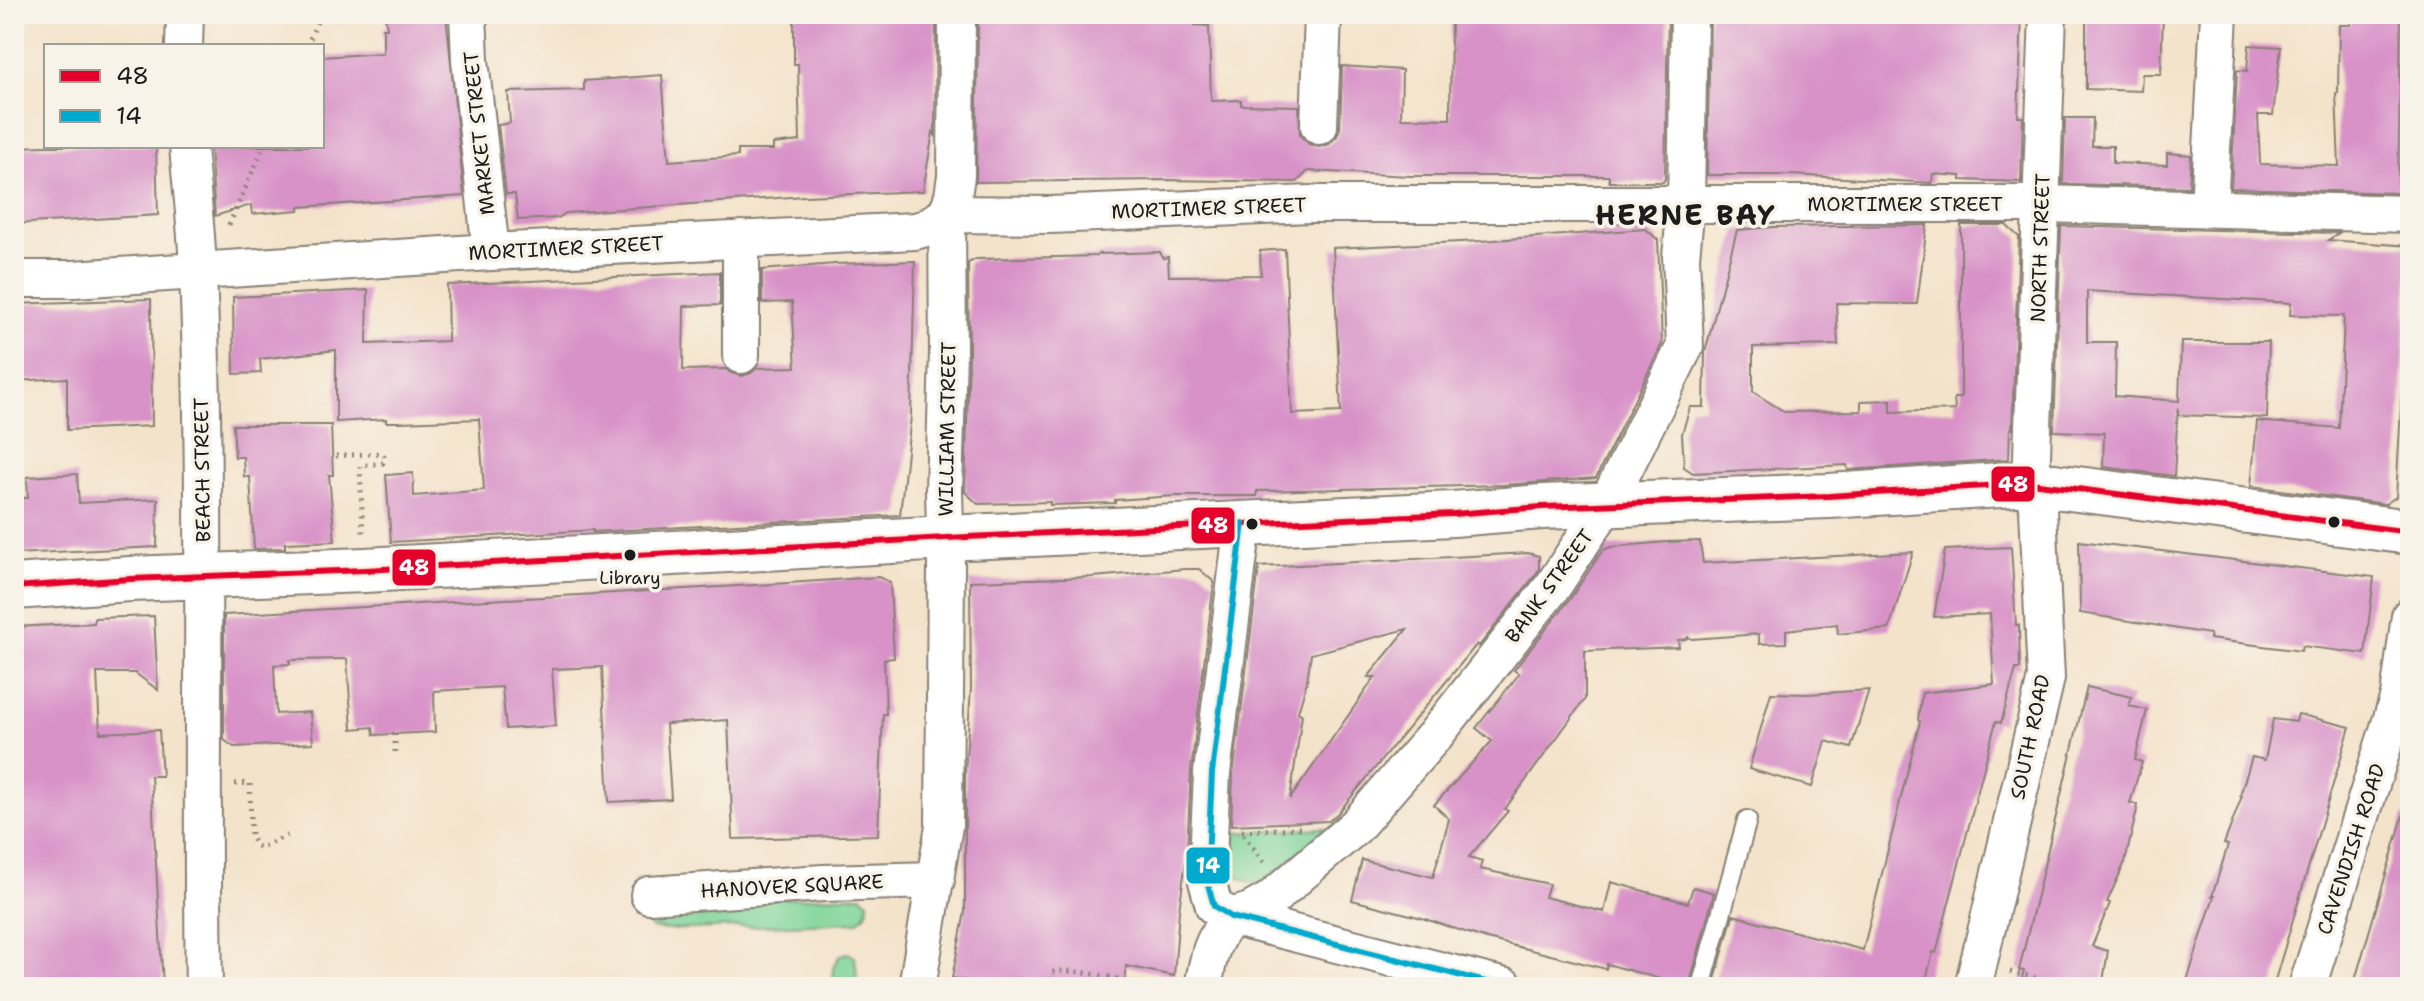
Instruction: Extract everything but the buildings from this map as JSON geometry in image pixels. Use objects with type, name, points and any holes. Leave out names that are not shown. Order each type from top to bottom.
[{"type":"main road","points":[[14,587],[1607,504],[1829,496],[2031,483],[2410,532]]},
{"type":"street","points":[[184,44],[185,14]]},
{"type":"street","name":"MARKET STREET","points":[[468,14],[481,58],[491,252]]},
{"type":"street","name":"WILLIAM STREET","points":[[917,987],[944,826],[947,214],[956,176],[957,14]]},
{"type":"street","points":[[1319,126],[1323,14]]},
{"type":"street","name":"BANK STREET","points":[[1231,917],[1270,900],[1356,826],[1436,734],[1553,586],[1607,504],[1685,346],[1681,257],[1686,204],[1689,14]]},
{"type":"street","name":"NORTH STREET","points":[[2031,483],[2048,14]]},
{"type":"street","points":[[2209,208],[2219,14]]},
{"type":"street","name":"BEACH STREET","points":[[188,148],[198,271],[204,577],[201,786],[204,987]]},
{"type":"street","name":"MORTIMER STREET","points":[[14,279],[73,279],[491,252],[915,231],[926,228],[947,214],[1050,215],[1311,204],[2042,204],[2410,214]]},
{"type":"street","points":[[741,239],[741,355]]},
{"type":"street","name":"SOUTH ROAD","points":[[1976,976],[2046,678],[2038,509],[2031,483]]},
{"type":"street","points":[[1243,523],[1212,773],[1207,881],[1214,906],[1231,917],[1505,987]]},
{"type":"street","name":"CAVENDISH ROAD","points":[[2307,987],[2399,696],[2410,616]]},
{"type":"street","name":"HANOVER SQUARE","points":[[649,895],[823,883],[936,880]]},
{"type":"street","points":[[1203,987],[1209,954],[1217,933],[1231,917]]},
{"type":"lane","points":[[1701,987],[1747,820]]},
{"type":"path","points":[[308,44],[320,14]]},
{"type":"path","points":[[198,271],[234,217],[263,148]]},
{"type":"path","points":[[336,456],[381,453],[384,456],[383,463],[360,466],[365,570]]},
{"type":"path","points":[[395,734],[395,753]]},
{"type":"path","points":[[201,786],[250,783],[251,836],[256,846],[261,848],[292,833]]},
{"type":"path","points":[[1209,833],[1356,826]]},
{"type":"path","points":[[1049,987],[1051,973],[1056,970],[1155,987]]},
{"type":"path","points":[[1976,976],[2076,987]]},
{"type":"green space","points":[[1326,829],[1262,884],[1242,879],[1237,874],[1235,833]]},
{"type":"green space","points":[[861,895],[868,901],[868,908],[857,922],[666,930],[649,925],[649,905]]},
{"type":"green space","points":[[848,953],[855,957],[858,987],[833,987],[833,968],[840,955]]},
{"type":"transit line","name":"48","points":[[14,587],[1542,507],[1829,496],[2031,483],[2410,532]]},
{"type":"transit line","name":"14","points":[[1243,523],[1212,773],[1207,881],[1214,906],[1231,917],[1505,987]]},
{"type":"place","name":"Library","points":[[630,555]]},
{"type":"district","name":"HERNE BAY","points":[[1686,215]]}]
